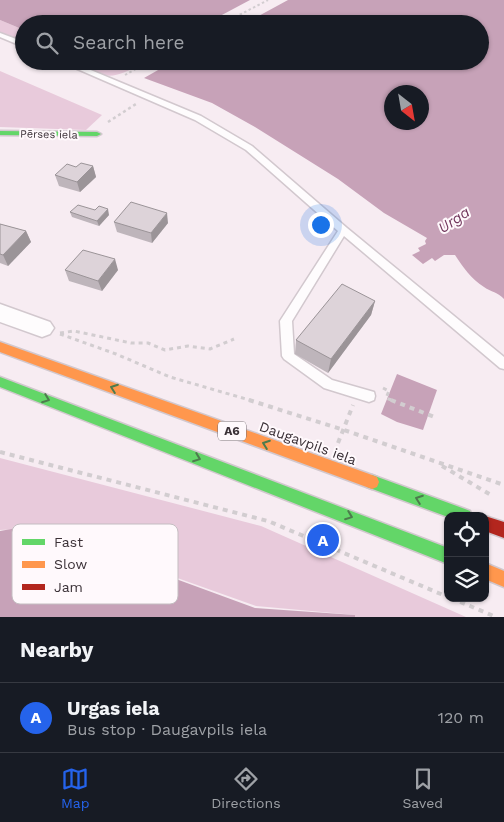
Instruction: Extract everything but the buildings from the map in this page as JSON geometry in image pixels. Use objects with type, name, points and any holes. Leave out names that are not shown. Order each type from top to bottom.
[{"type":"main road","name":"Pērses iela","points":[[0,133],[97,134]]},
{"type":"main road","name":"Daugavpils iela","points":[[0,346],[454,512]]},
{"type":"main road","points":[[0,382],[444,554]]},
{"type":"main road","points":[[489,524],[504,530]]},
{"type":"main road","points":[[489,573],[504,579]]},
{"type":"street","points":[[0,313],[50,331]]},
{"type":"lane","points":[[0,35],[15,41]]},
{"type":"lane","points":[[83,70],[198,118],[249,148],[343,230],[504,364]]},
{"type":"lane","points":[[343,230],[286,321],[288,356],[328,384],[369,396]]},
{"type":"path","points":[[239,15],[268,0]]},
{"type":"path","points":[[111,82],[133,70]]},
{"type":"path","points":[[115,116],[120,113]]},
{"type":"path","points":[[50,331],[74,331],[132,343],[148,343],[165,350],[188,346],[210,349],[234,339]]},
{"type":"path","points":[[50,331],[116,354],[138,366],[170,377],[344,430],[504,485]]},
{"type":"path","points":[[386,390],[389,392],[386,398],[437,418]]},
{"type":"path","points":[[338,443],[355,402]]},
{"type":"path","points":[[0,452],[268,521],[444,595]]},
{"type":"path","points":[[435,462],[496,498]]},
{"type":"path","points":[[461,602],[496,617]]},
{"type":"shaded area","points":[[0,20],[15,26],[15,39],[0,33]]},
{"type":"shaded area","points":[[91,70],[129,70],[108,76]]},
{"type":"shaded area","points":[[0,71],[102,115],[86,130],[0,127]]},
{"type":"shaded area","points":[[0,458],[261,526],[466,617],[355,617],[355,615],[256,606],[178,578],[178,524],[12,524],[12,529],[0,530]]},
{"type":"water","points":[[0,0],[250,0],[222,15],[15,15],[15,26],[0,20]]},
{"type":"water","name":"Urga","points":[[288,0],[504,0],[504,299],[475,280],[455,255],[444,255],[435,261],[432,258],[423,264],[412,255],[420,251],[418,248],[426,244],[427,238],[384,213],[338,179],[255,127],[212,103],[144,78],[158,70],[489,70],[489,15],[260,15]]},
{"type":"water","points":[[397,374],[437,390],[423,430],[397,422],[381,414]]},
{"type":"water","points":[[12,529],[12,604],[178,604],[178,580],[255,608],[355,615],[355,617],[0,617],[0,531]]},
{"type":"traffic: fast","points":[[0,133],[97,134]]},
{"type":"traffic: fast","points":[[0,382],[444,554]]},
{"type":"traffic: fast","points":[[372,482],[454,512]]},
{"type":"traffic: slow","points":[[0,347],[372,482]]},
{"type":"traffic: slow","points":[[489,573],[504,579]]},
{"type":"traffic: jam","points":[[489,524],[504,530]]},
{"type":"place","name":"Urgas iela","points":[[323,540]]}]
